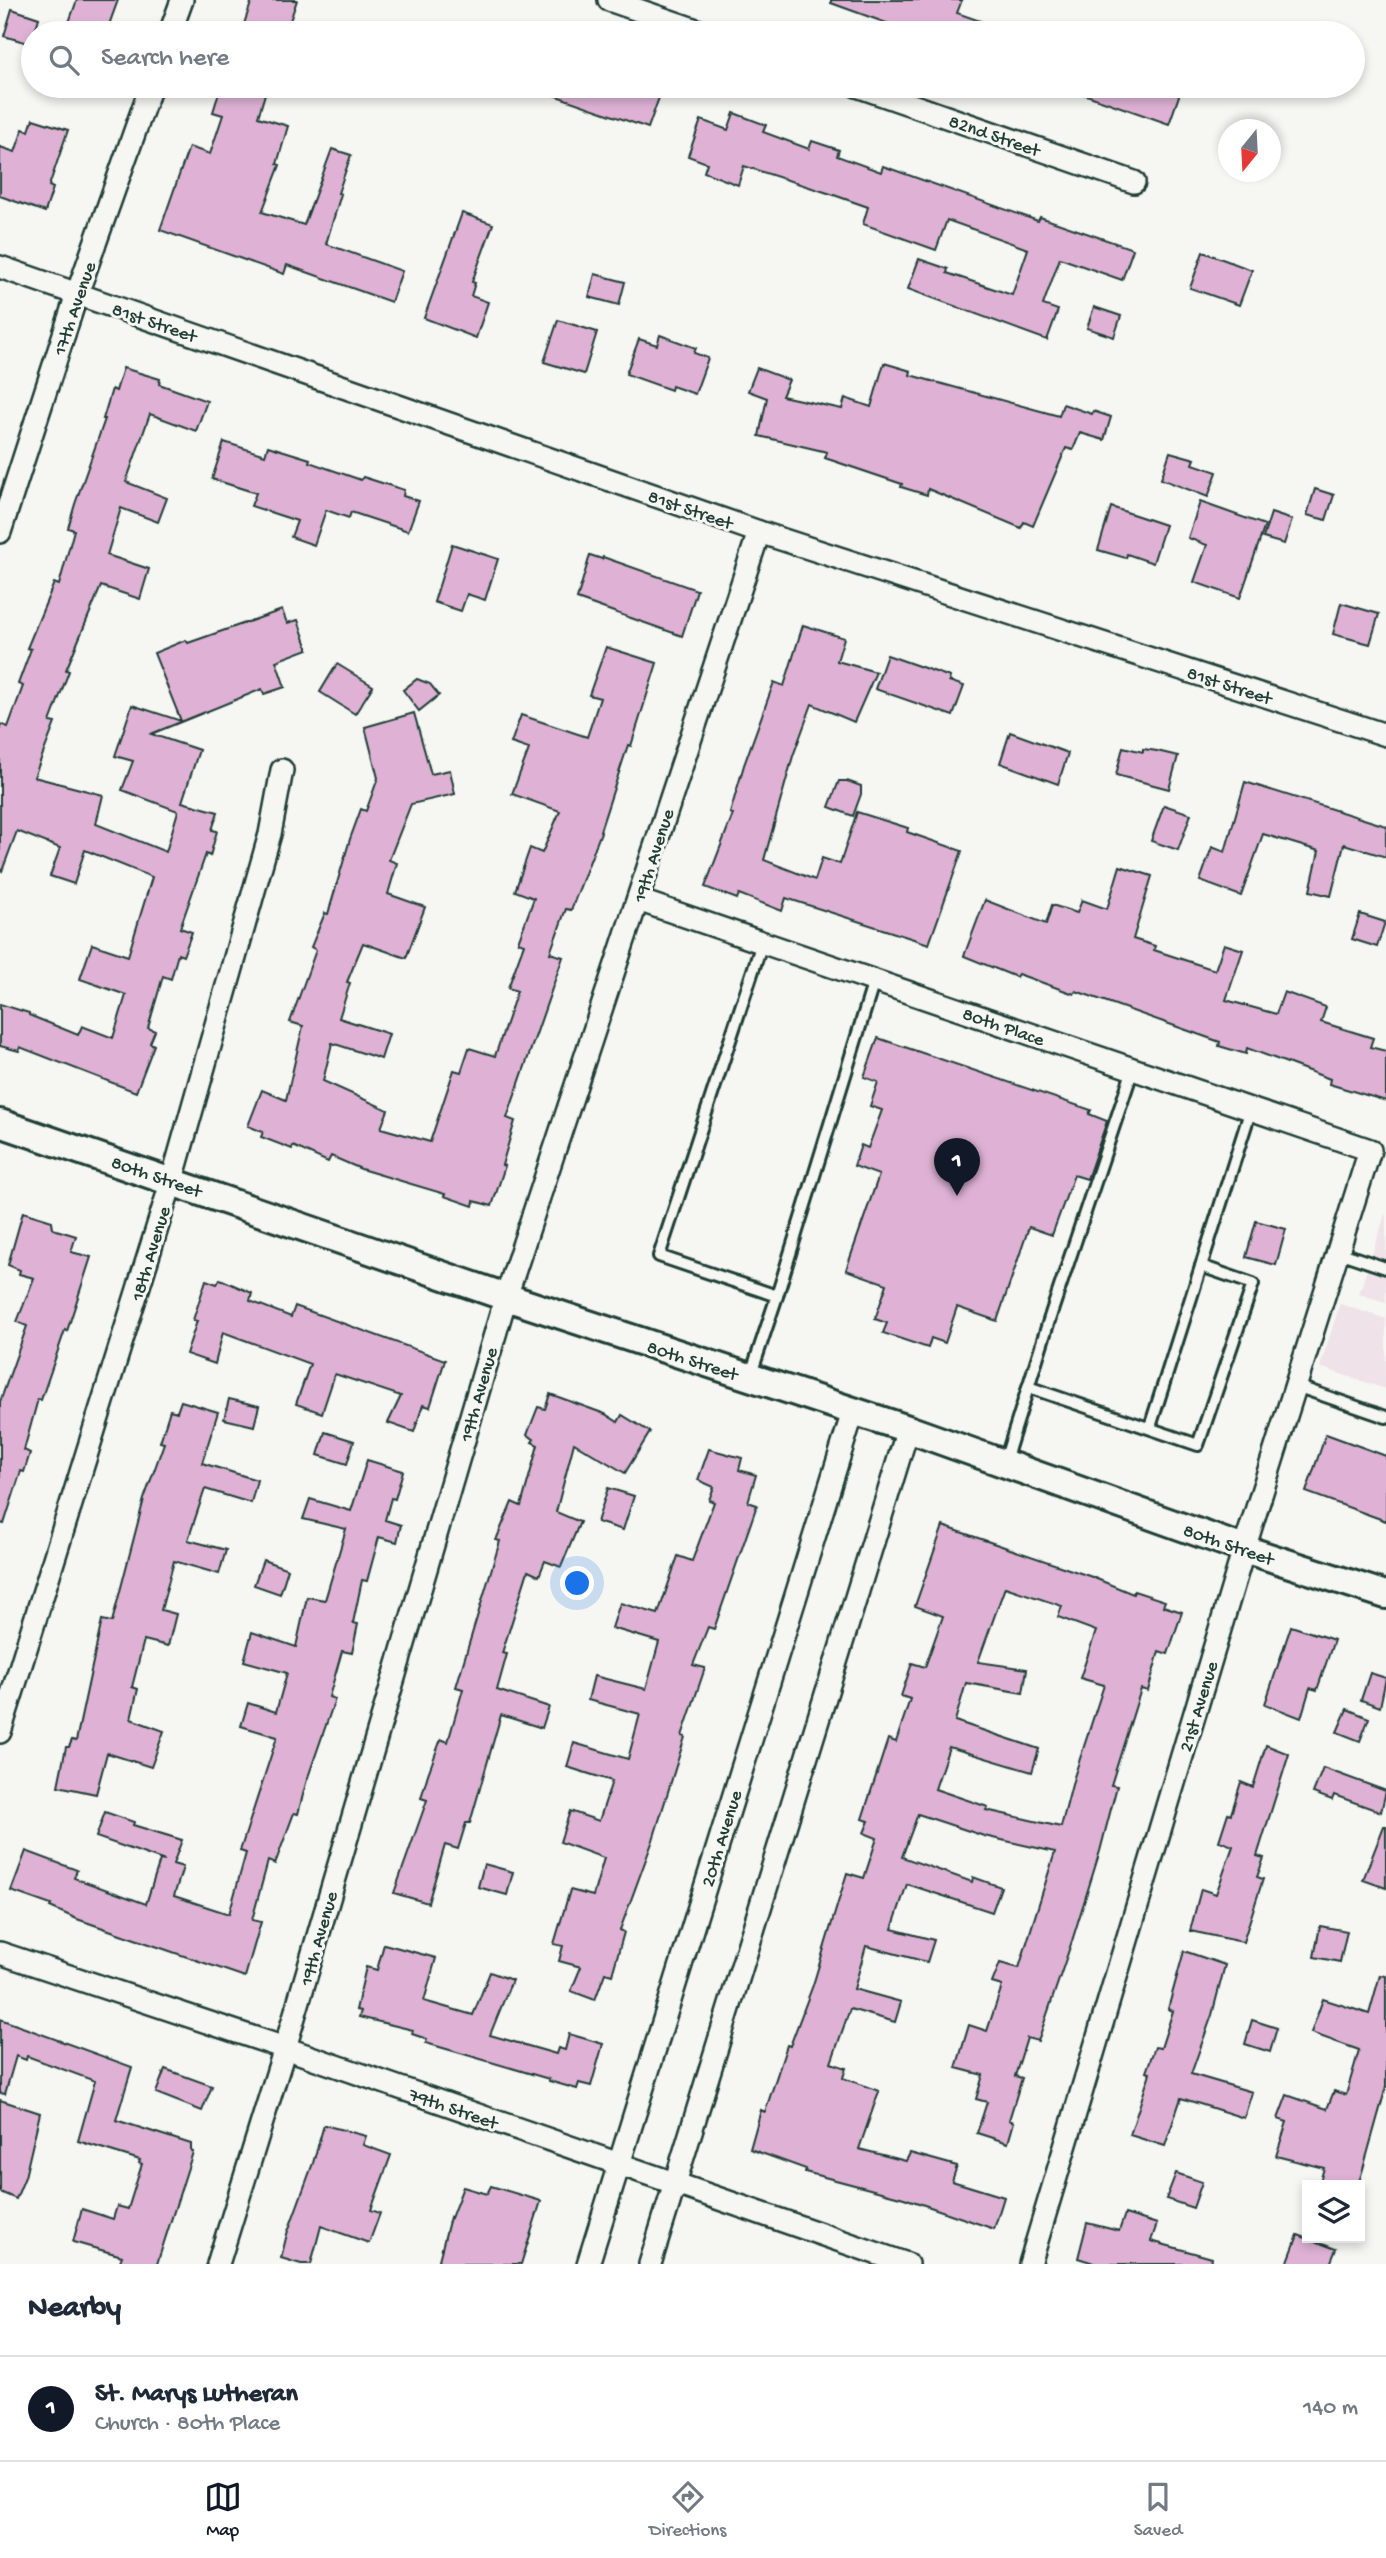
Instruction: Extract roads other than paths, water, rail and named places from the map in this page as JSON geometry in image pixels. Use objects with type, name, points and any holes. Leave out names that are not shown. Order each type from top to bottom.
[{"type":"street","points":[[174,21],[182,0]]},
{"type":"street","points":[[609,0],[670,21]]},
{"type":"street","name":"17th Avenue","points":[[0,532],[77,294],[147,98]]},
{"type":"street","name":"82nd Street","points":[[892,98],[1134,182]]},
{"type":"street","name":"81st Street","points":[[0,267],[759,532],[1386,735]]},
{"type":"street","name":"19th Avenue","points":[[218,2264],[285,2048],[506,1297],[759,532]]},
{"type":"street","name":"18th Avenue","points":[[0,1732],[172,1180],[270,834],[282,770]]},
{"type":"street","name":"80th Place","points":[[638,900],[1370,1150]]},
{"type":"street","name":"80th Street","points":[[0,1123],[506,1297],[908,1429],[1244,1549],[1386,1595]]},
{"type":"street","name":"21st Avenue","points":[[1030,2264],[1244,1549],[1370,1150]]},
{"type":"street","name":"20th Avenue","points":[[588,2264],[853,1412]]},
{"type":"street","points":[[650,2264],[908,1429]]},
{"type":"street","name":"79th Street","points":[[0,1953],[285,2048],[907,2264]]},
{"type":"lane","points":[[762,943],[659,1256],[777,1296]]},
{"type":"lane","points":[[750,1377],[874,981]]},
{"type":"lane","points":[[1004,1464],[1133,1069]]},
{"type":"lane","points":[[1150,1427],[1251,1109]]},
{"type":"lane","points":[[1338,1252],[1386,1268]]},
{"type":"lane","points":[[1028,1387],[1198,1445],[1253,1284],[1201,1266]]},
{"type":"lane","points":[[1296,1386],[1386,1417]]},
{"type":"place","name":"St. Marys Lutheran","points":[[957,1196]]}]
